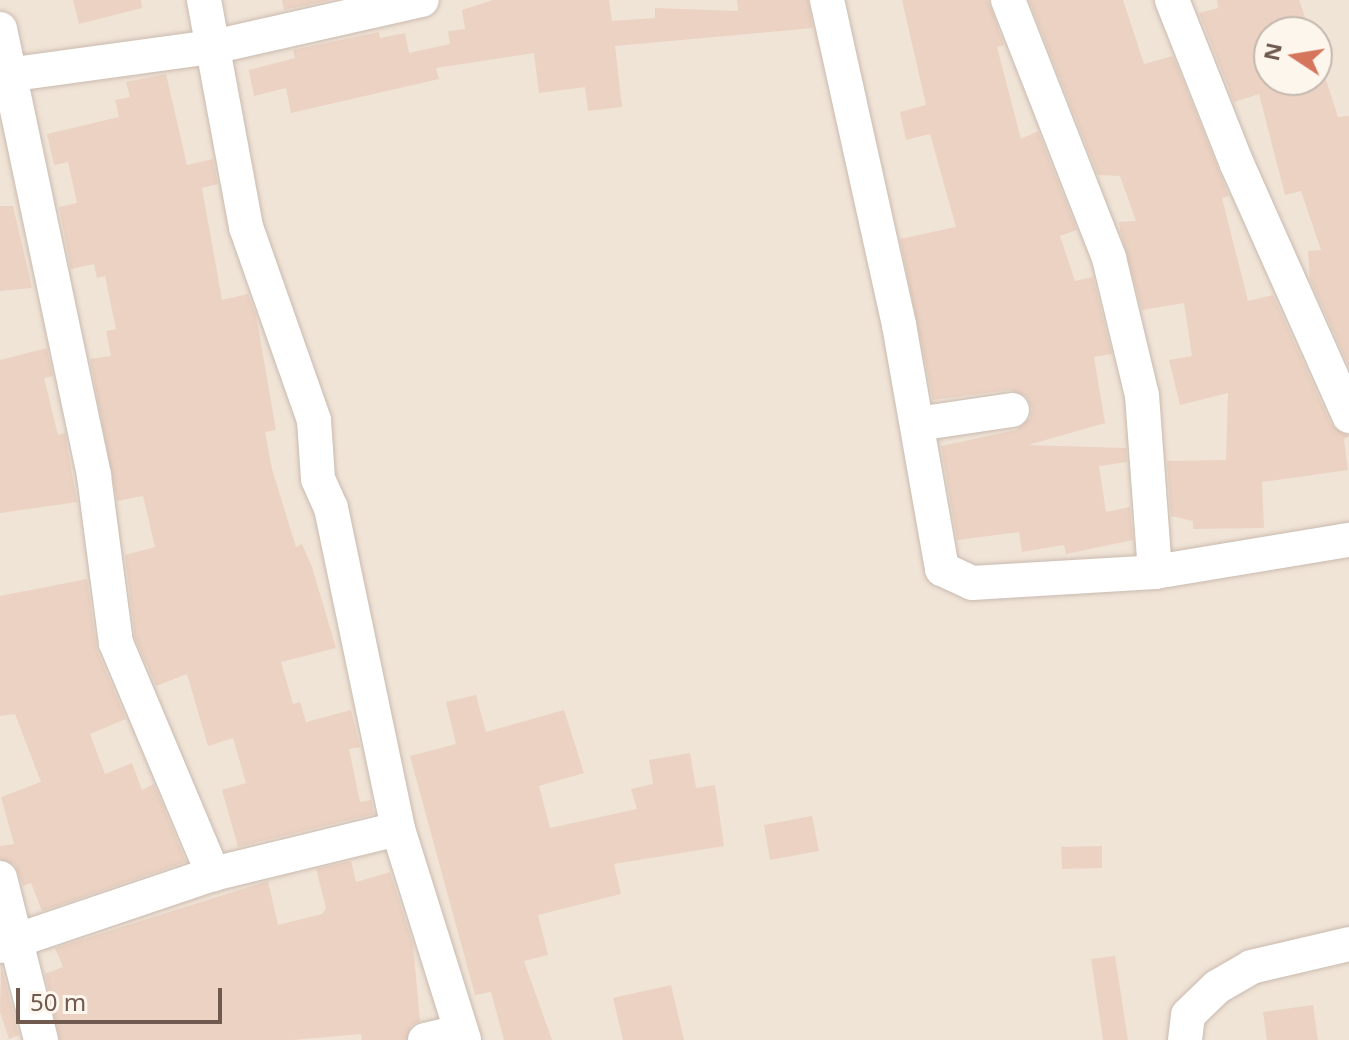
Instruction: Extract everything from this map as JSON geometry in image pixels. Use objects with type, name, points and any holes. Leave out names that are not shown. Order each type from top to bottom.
[{"type":"street","points":[[204,0],[246,227],[314,420],[318,479],[331,508],[398,829],[462,1036],[425,1040]]},
{"type":"street","points":[[827,0],[917,424],[942,569],[953,577],[972,583],[1155,572],[1349,540]]},
{"type":"street","points":[[1008,0],[1109,258],[1142,395],[1155,572]]},
{"type":"street","points":[[1172,0],[1237,164],[1349,416]]},
{"type":"street","points":[[4,76],[213,47],[415,1]]},
{"type":"street","points":[[0,29],[4,76],[94,476],[116,643],[213,874]]},
{"type":"street","points":[[917,424],[1012,410]]},
{"type":"street","points":[[8,943],[213,874],[398,829]]},
{"type":"street","points":[[0,878],[8,943],[41,1040]]},
{"type":"street","points":[[1185,1040],[1188,1015],[1228,980],[1251,967],[1349,944]]},
{"type":"shaded area","points":[[0,0],[1349,0],[1349,1040],[0,1040]]},
{"type":"building","points":[[73,0],[141,0],[142,8],[79,24]]},
{"type":"building","points":[[282,0],[331,0],[284,10]]},
{"type":"building","points":[[493,0],[609,0],[612,21],[655,18],[655,8],[738,11],[737,0],[808,0],[813,28],[615,46],[622,107],[588,111],[585,87],[539,93],[534,53],[436,68],[439,79],[291,113],[286,88],[254,96],[249,70],[295,58],[293,50],[379,32],[380,38],[405,33],[409,53],[450,44],[448,31],[465,29],[462,10]]},
{"type":"building","points":[[902,0],[988,0],[1004,45],[997,47],[1021,139],[1038,131],[1077,230],[1060,236],[1075,281],[1093,277],[1112,354],[1094,357],[1105,423],[1028,445],[1126,448],[1127,462],[1099,466],[1106,512],[1130,507],[1133,540],[1066,554],[1064,545],[1022,552],[1019,532],[957,540],[941,446],[1016,430],[1030,418],[1032,408],[1027,397],[1010,390],[933,400],[900,239],[956,227],[930,134],[906,140],[900,112],[926,105]]},
{"type":"building","points":[[1029,0],[1123,0],[1144,64],[1173,56],[1229,196],[1222,198],[1248,301],[1273,295],[1331,424],[1349,436],[1344,439],[1348,470],[1262,482],[1264,528],[1193,529],[1193,521],[1171,516],[1167,461],[1226,460],[1228,393],[1180,405],[1169,360],[1192,356],[1184,303],[1142,310],[1120,230],[1119,222],[1136,221],[1120,176],[1098,175]]},
{"type":"building","points":[[1217,0],[1299,0],[1304,16],[1253,16],[1253,96],[1234,102],[1199,13],[1218,8]]},
{"type":"building","points":[[166,74],[187,165],[213,159],[218,184],[202,188],[222,300],[248,294],[256,315],[276,430],[265,432],[272,469],[296,547],[302,544],[312,567],[336,648],[281,662],[293,704],[300,702],[306,722],[351,710],[360,747],[349,749],[360,802],[371,800],[374,814],[238,847],[222,790],[246,783],[233,738],[208,746],[187,674],[156,686],[135,638],[125,555],[155,547],[143,496],[117,501],[90,359],[111,356],[106,331],[116,329],[105,276],[97,278],[94,264],[71,269],[59,207],[77,203],[68,162],[54,165],[47,134],[119,117],[115,100],[130,97],[126,82]]},
{"type":"building","points":[[1260,96],[1331,96],[1338,117],[1349,116],[1349,367],[1310,279],[1308,251],[1321,250],[1301,191],[1285,195]]},
{"type":"building","points":[[0,206],[13,206],[32,288],[0,291]]},
{"type":"building","points":[[47,348],[53,376],[44,378],[58,435],[65,433],[77,502],[0,513],[0,360]]},
{"type":"building","points":[[87,579],[97,650],[126,719],[90,734],[105,774],[132,763],[142,790],[154,784],[186,862],[42,911],[31,883],[23,886],[15,865],[0,859],[0,846],[14,844],[1,797],[41,782],[15,714],[0,716],[0,596]]},
{"type":"building","points":[[476,695],[486,732],[564,710],[584,773],[539,786],[550,828],[637,809],[631,789],[653,784],[649,760],[690,753],[696,788],[715,785],[724,846],[614,864],[621,894],[538,915],[548,955],[524,961],[552,1040],[504,1040],[491,992],[475,995],[410,756],[456,744],[446,702]]},
{"type":"building","points":[[812,816],[819,851],[770,860],[764,825]]},
{"type":"building","points":[[1102,846],[1102,868],[1062,869],[1061,847]]},
{"type":"building","points":[[351,861],[356,882],[390,872],[413,944],[420,1021],[411,1026],[406,1040],[362,1040],[361,1034],[292,1040],[60,1040],[45,974],[63,967],[55,948],[268,881],[278,925],[322,914],[326,908],[316,869]]},
{"type":"building","points":[[1115,956],[1128,1040],[1103,1040],[1091,959]]},
{"type":"building","points":[[1,965],[19,1035],[9,1039],[0,1012]]},
{"type":"building","points":[[671,985],[684,1040],[623,1040],[613,998]]},
{"type":"building","points":[[1313,1005],[1318,1040],[1267,1040],[1263,1012]]}]
